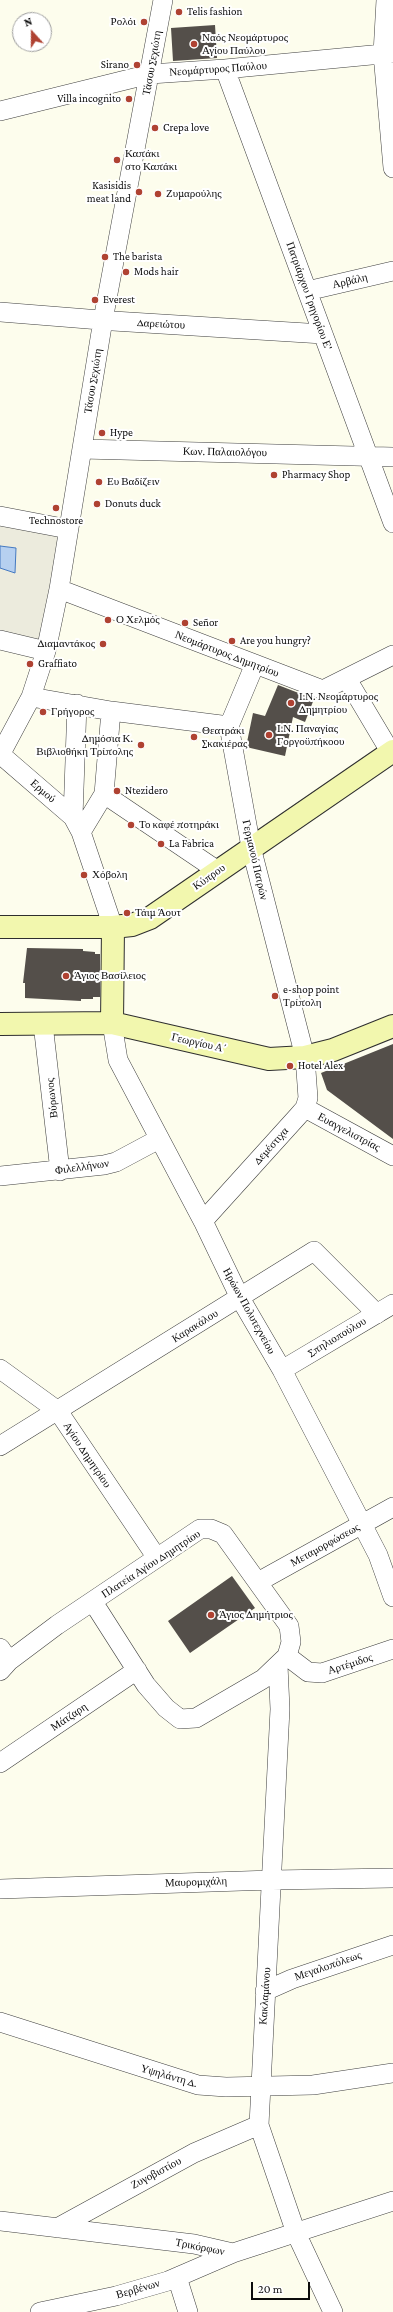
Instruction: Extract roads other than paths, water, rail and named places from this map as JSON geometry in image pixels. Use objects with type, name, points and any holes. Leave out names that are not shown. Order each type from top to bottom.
[{"type":"street","name":"Τάσου Σεχιώτη","points":[[0,755],[31,697],[46,651],[59,589],[103,320],[163,0]]},
{"type":"street","points":[[386,0],[393,168]]},
{"type":"street","name":"Νεομάρτυρος Παύλου","points":[[0,112],[150,74],[225,69],[388,54]]},
{"type":"street","name":"Πατριάρχου Γρηγορίου Ε'","points":[[225,69],[393,523]]},
{"type":"street","name":"Αρβάλη","points":[[307,291],[393,271]]},
{"type":"street","name":"Δαρειώτου","points":[[0,312],[323,334]]},
{"type":"street","name":"Κων. Παλαιολόγου","points":[[82,449],[368,455],[393,457]]},
{"type":"street","points":[[0,516],[68,529]]},
{"type":"street","name":"Νεομάρτυρος Δημητρίου","points":[[59,589],[324,690],[393,655]]},
{"type":"street","points":[[0,640],[46,651]]},
{"type":"street","points":[[31,697],[111,711],[229,726],[256,664]]},
{"type":"street","points":[[346,679],[392,752]]},
{"type":"street","points":[[77,704],[77,825],[113,927],[112,1023]]},
{"type":"street","points":[[77,825],[104,794],[111,711]]},
{"type":"street","name":"Γερμανού Πατρών","points":[[229,726],[251,847],[305,1057]]},
{"type":"street","name":"Κύπρου","points":[[0,927],[113,927],[132,925],[150,918],[251,847],[392,752]]},
{"type":"street","name":"Ερμού","points":[[0,755],[77,825]]},
{"type":"street","points":[[104,794],[218,871]]},
{"type":"street","name":"Γεωργίου Α΄","points":[[0,1024],[112,1023],[269,1059],[305,1057],[333,1050],[393,1026]]},
{"type":"street","name":"Ηρώων Πολυτεχνείου","points":[[112,1023],[118,1060],[202,1221],[240,1298],[282,1370],[378,1555],[393,1597]]},
{"type":"street","name":"Βύρωνος","points":[[43,1024],[60,1171]]},
{"type":"street","points":[[305,1057],[308,1090],[305,1108]]},
{"type":"street","name":"Ευαγγελιστρίας","points":[[305,1108],[386,1152]]},
{"type":"street","name":"Δεμέστιχα","points":[[202,1221],[305,1108]]},
{"type":"street","name":"Φιλελλήνων","points":[[0,1176],[60,1171],[116,1162],[159,1139]]},
{"type":"street","name":"Καρακάλου","points":[[0,1446],[314,1251],[385,1309]]},
{"type":"street","name":"Σπηλιοπούλου","points":[[282,1370],[385,1309]]},
{"type":"street","name":"Αγίου Δημητρίου","points":[[0,1368],[58,1411],[157,1558]]},
{"type":"street","name":"Μεταμορφώσεως","points":[[258,1582],[393,1507]]},
{"type":"street","name":"Πλατεία Αγίου Δημητρίου","points":[[200,1529],[212,1529],[223,1534],[258,1582],[289,1626],[291,1642],[283,1660],[263,1679],[196,1718],[191,1719],[180,1719],[166,1708],[146,1686],[93,1602],[200,1529]]},
{"type":"street","points":[[3,1660],[93,1602]]},
{"type":"street","name":"Αρτέμιδος","points":[[283,1660],[308,1672],[322,1673],[393,1649]]},
{"type":"street","name":"Κακλαμάνου","points":[[283,1660],[272,1880],[259,2086],[259,2125],[296,2232],[333,2312]]},
{"type":"street","name":"Μάτζαρη","points":[[0,1763],[137,1670]]},
{"type":"street","name":"Μαυρομιχάλη","points":[[0,1889],[272,1880],[393,1878]]},
{"type":"street","name":"Μεγαλοπόλεως","points":[[265,1991],[292,1978],[393,1945]]},
{"type":"street","name":"Υψηλάντη Δ.","points":[[0,2022],[187,2083],[226,2087],[313,2085],[393,2073]]},
{"type":"street","name":"Ζυγοβιστίου","points":[[57,2228],[194,2153],[259,2125]]},
{"type":"street","name":"Τρικόρφων","points":[[0,2221],[194,2244],[233,2253],[393,2201]]},
{"type":"street","name":"Βερβένων","points":[[40,2312],[116,2296],[177,2277],[233,2253]]},
{"type":"street","points":[[177,2277],[188,2312]]},
{"type":"water","points":[[0,546],[16,548],[15,573],[0,568]]},
{"type":"place","name":"Telis fashion","points":[[179,12]]},
{"type":"place","name":"Ρολόι","points":[[144,22]]},
{"type":"place","name":"Ναός Νεομάρτυρος Αγίου Παύλου","points":[[194,44]]},
{"type":"place","name":"Sirano","points":[[137,65]]},
{"type":"place","name":"Villa incognito","points":[[129,99]]},
{"type":"place","name":"Crepa love","points":[[155,128]]},
{"type":"place","name":"Καπάκι στο Καπάκι","points":[[117,160]]},
{"type":"place","name":"Kasisidis meat land","points":[[139,192]]},
{"type":"place","name":"Ζυμαρούλης","points":[[158,194]]},
{"type":"place","name":"The barista","points":[[105,257]]},
{"type":"place","name":"Mods hair","points":[[126,272]]},
{"type":"place","name":"Everest","points":[[95,300]]},
{"type":"place","name":"Hype","points":[[102,433]]},
{"type":"place","name":"Pharmacy Shop","points":[[274,475]]},
{"type":"place","name":"Ευ Βαδίζειν","points":[[99,482]]},
{"type":"place","name":"Donuts duck","points":[[97,504]]},
{"type":"place","name":"Technostore","points":[[56,508]]},
{"type":"place","name":"Ο Χελμός","points":[[108,620]]},
{"type":"place","name":"Señor","points":[[185,623]]},
{"type":"place","name":"Are you hungry?","points":[[232,641]]},
{"type":"place","name":"Διαμαντάκος","points":[[103,644]]},
{"type":"place","name":"Graffiato","points":[[30,664]]},
{"type":"place","name":"Ι.Ν. Νεομάρτυρος Δημητρίου","points":[[291,703]]},
{"type":"place","name":"Γρήγορος","points":[[43,712]]},
{"type":"place","name":"Ι.Ν. Παναγίας Γοργοϋπήκοου","points":[[269,735]]},
{"type":"place","name":"Θεατράκι Σκακιέρας","points":[[194,737]]},
{"type":"place","name":"Δημόσια Κ. Βιβλιοθήκη Τρίπολης","points":[[141,745]]},
{"type":"place","name":"Ntezidero","points":[[117,791]]},
{"type":"place","name":"Το καφέ ποτηράκι","points":[[131,825]]},
{"type":"place","name":"La Fabrica","points":[[161,844]]},
{"type":"place","name":"Χόβολη","points":[[84,875]]},
{"type":"place","name":"Τάιμ Άουτ","points":[[127,913]]},
{"type":"place","name":"Άγιος Βασίλειος","points":[[66,976]]},
{"type":"place","name":"e-shop point Τρίπολη","points":[[275,996]]},
{"type":"place","name":"Hotel Alex","points":[[290,1066]]},
{"type":"place","name":"Άγιος Δημήτριος","points":[[211,1615]]}]
